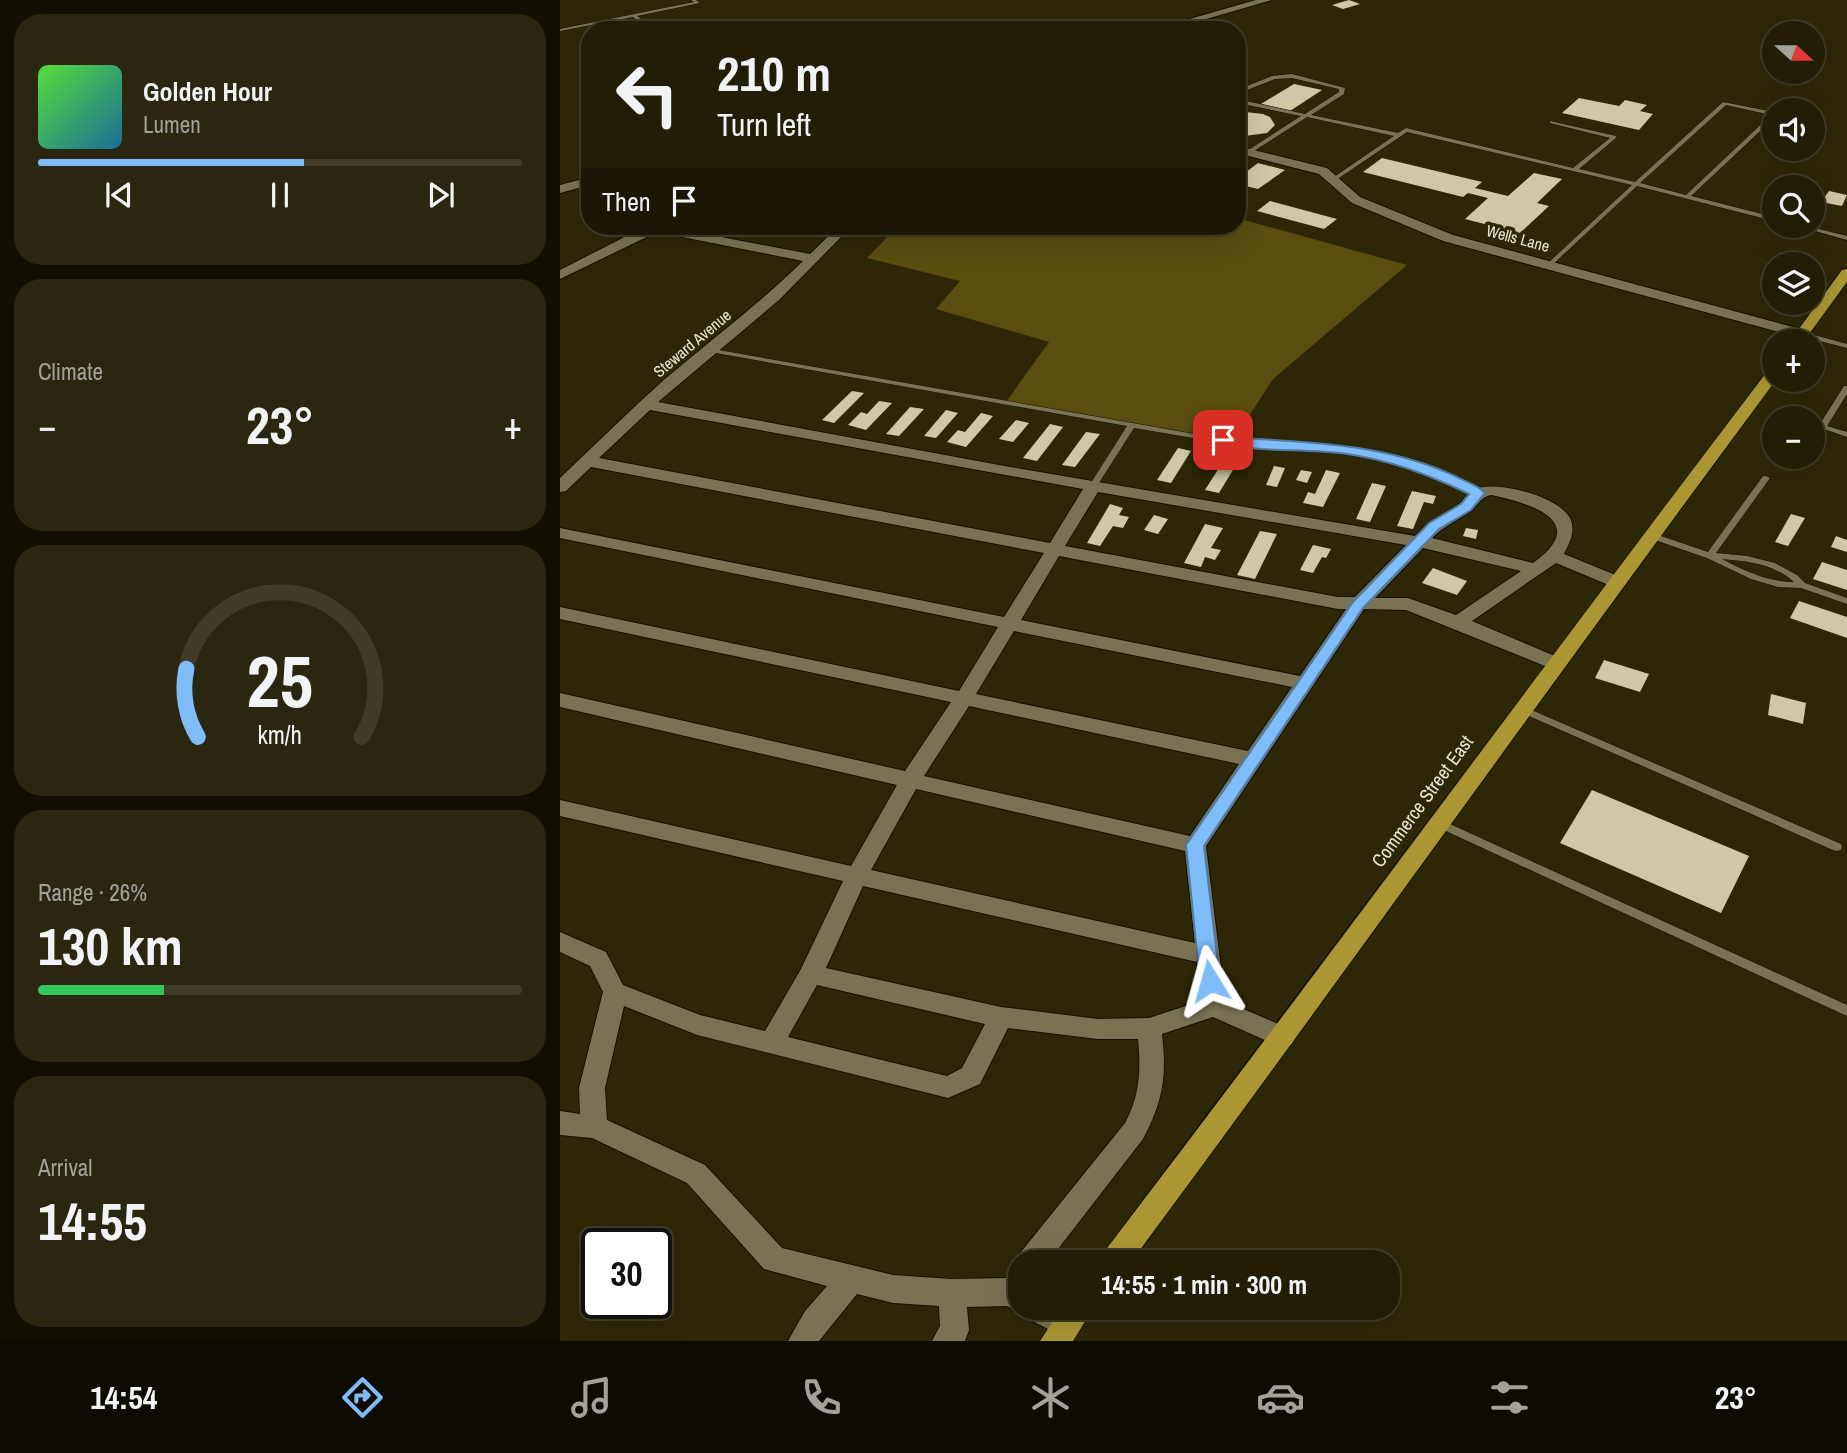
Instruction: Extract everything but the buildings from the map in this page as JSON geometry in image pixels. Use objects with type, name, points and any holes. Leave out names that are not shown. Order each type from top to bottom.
[{"type":"highway","points":[[1807,329],[1847,273]]},
{"type":"highway","name":"Commerce Street East","points":[[1123,1250],[1762,388]]},
{"type":"street","points":[[1189,21],[1267,0]]},
{"type":"street","name":"Wells Lane","points":[[1246,152],[1323,171],[1356,200],[1448,238],[1769,329]]},
{"type":"street","points":[[560,189],[581,183]]},
{"type":"street","points":[[560,275],[638,235]]},
{"type":"street","points":[[693,235],[813,259]]},
{"type":"street","name":"Steward Avenue","points":[[560,487],[648,405],[774,297],[837,235]]},
{"type":"street","points":[[648,405],[1093,486],[1446,546],[1536,569]]},
{"type":"street","points":[[587,461],[1052,550],[1358,605],[1393,602],[1408,604],[1458,622],[1555,664]]},
{"type":"street","points":[[772,1042],[811,974],[856,876],[909,782],[1093,486]]},
{"type":"street","points":[[1214,1007],[1195,845],[1255,760],[1303,683],[1358,605],[1434,526],[1466,507],[1478,493],[1491,490],[1529,498],[1552,508],[1562,519],[1564,536],[1554,556],[1458,622]]},
{"type":"street","points":[[560,533],[1303,683]]},
{"type":"street","points":[[1554,556],[1617,582]]},
{"type":"street","points":[[560,613],[1255,760]]},
{"type":"street","points":[[560,701],[1195,845]]},
{"type":"street","points":[[560,808],[1206,955]]},
{"type":"street","points":[[560,941],[598,959],[615,992],[592,1088],[594,1127]]},
{"type":"street","points":[[811,974],[1001,1017],[1098,1029],[1149,1028],[1214,1007],[1283,1037]]},
{"type":"street","points":[[615,992],[697,1025],[948,1087],[971,1076],[1001,1017]]},
{"type":"street","points":[[1040,1250],[1134,1131],[1147,1108],[1155,1075],[1149,1028]]},
{"type":"street","points":[[560,1123],[594,1127],[696,1174],[774,1259],[893,1289],[952,1293],[1008,1290]]},
{"type":"street","points":[[803,1341],[815,1321],[850,1279]]},
{"type":"street","points":[[947,1341],[955,1330],[952,1293]]},
{"type":"lane","points":[[612,21],[698,3],[693,0]]},
{"type":"lane","points":[[635,17],[641,21]]},
{"type":"lane","points":[[560,30],[581,26]]},
{"type":"lane","points":[[1246,88],[1274,77],[1292,76],[1342,88],[1342,93],[1246,149]]},
{"type":"lane","points":[[1246,103],[1398,135]]},
{"type":"lane","points":[[1549,265],[1725,103],[1762,111]]},
{"type":"lane","points":[[1552,122],[1614,137],[1574,170]]},
{"type":"lane","points":[[1687,197],[1762,125]]},
{"type":"lane","points":[[1334,180],[1406,130],[1762,216]]},
{"type":"lane","points":[[1825,232],[1847,237]]},
{"type":"lane","points":[[1825,342],[1847,346]]},
{"type":"lane","points":[[710,350],[1223,440],[1346,449],[1384,456],[1436,472],[1478,493]]},
{"type":"lane","points":[[1847,388],[1822,427],[1847,435]]},
{"type":"lane","points":[[1093,486],[1132,425]]},
{"type":"lane","points":[[1710,556],[1766,478]]},
{"type":"lane","points":[[1652,536],[1710,556],[1732,568],[1784,587],[1802,585],[1847,601]]},
{"type":"lane","points":[[1710,556],[1737,556],[1792,573],[1802,585]]},
{"type":"lane","points":[[1522,709],[1838,847]]},
{"type":"lane","points":[[1438,823],[1847,1011]]},
{"type":"shaded area","points":[[1246,220],[1407,265],[1273,379],[1233,441],[1006,402],[1049,342],[936,309],[960,281],[867,258],[889,235],[1246,235]]},
{"type":"route","points":[[1210,981],[1195,845],[1358,605],[1434,526],[1466,507],[1478,493],[1436,472],[1384,456],[1346,449],[1223,440]]}]
